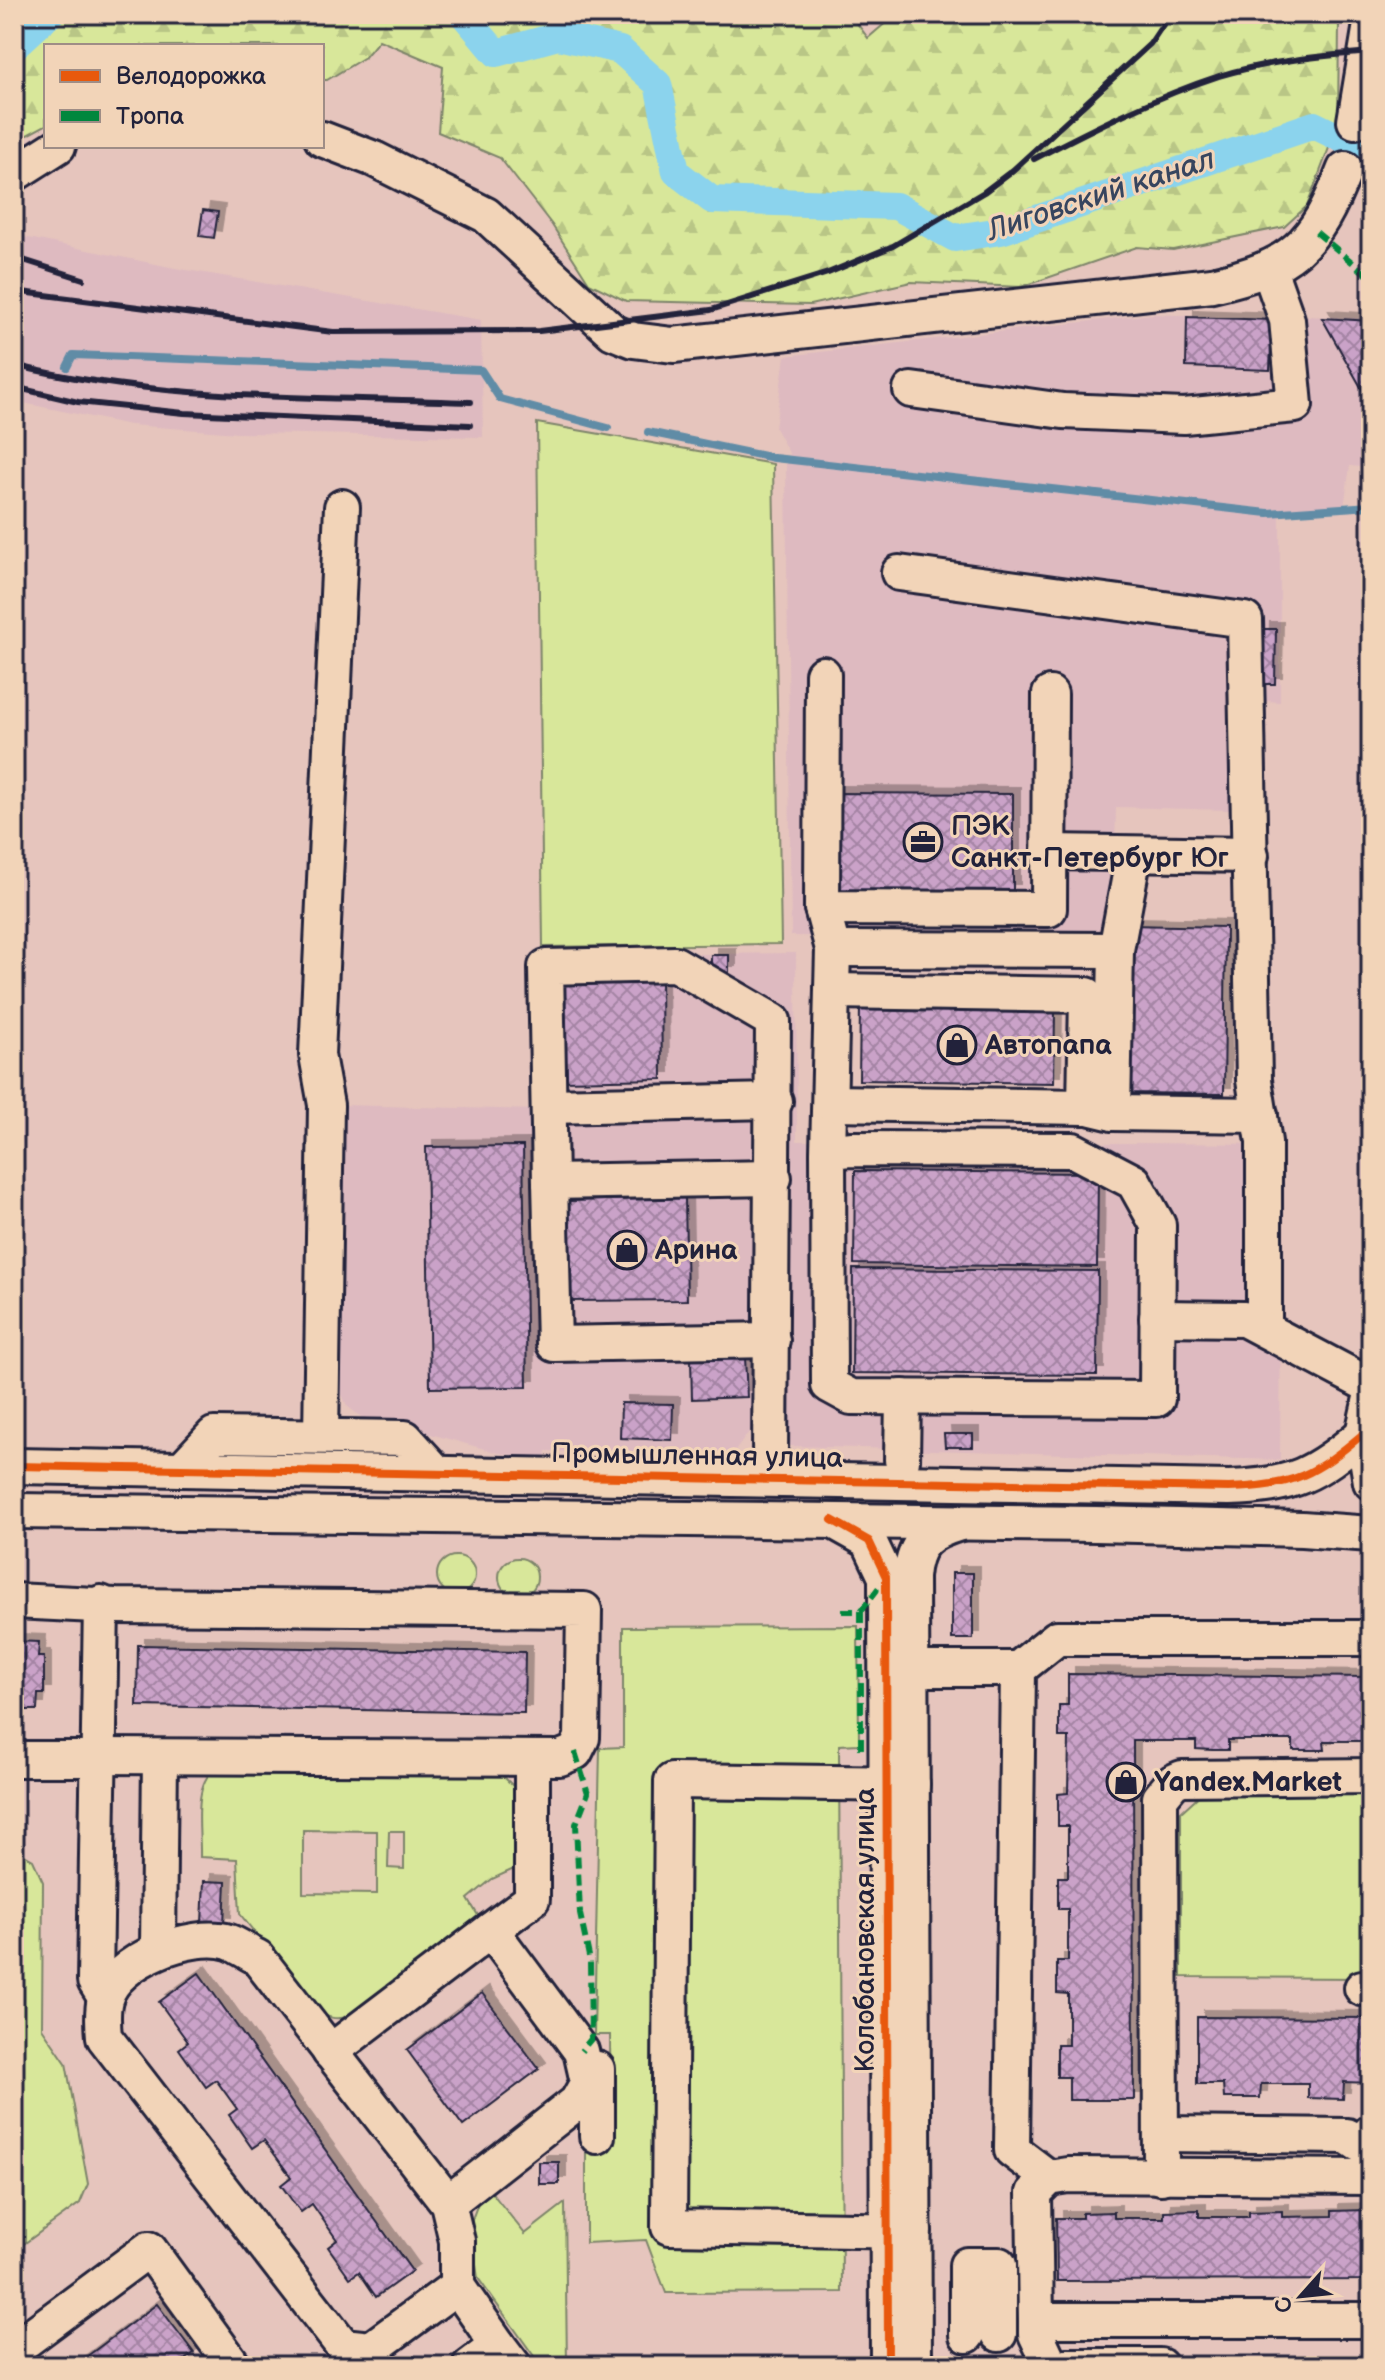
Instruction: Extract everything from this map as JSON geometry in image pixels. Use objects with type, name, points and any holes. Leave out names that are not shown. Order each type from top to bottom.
[{"type":"street","points":[[1355,121],[1367,80],[1371,24]]},
{"type":"street","points":[[324,140],[386,165],[486,215],[531,253],[601,323],[633,340],[673,345],[1212,285],[1269,269],[1293,254],[1316,232],[1345,169]]},
{"type":"street","points":[[14,174],[55,148]]},
{"type":"street","points":[[911,390],[1063,411],[1184,416],[1295,405],[1287,320],[1269,269]]},
{"type":"street","points":[[321,1436],[326,1105],[317,1055],[342,507]]},
{"type":"street","points":[[899,573],[1245,620],[1254,1080],[1264,1142],[1264,1329]]},
{"type":"street","points":[[823,674],[822,908],[833,949],[828,1152],[829,1385],[851,1397],[1157,1399],[1158,1225],[1134,1182],[1073,1150],[851,1149],[828,1152]]},
{"type":"street","points":[[822,908],[1049,909],[1050,694]]},
{"type":"street","points":[[1049,852],[1251,855]]},
{"type":"street","points":[[1099,1110],[1116,950],[1134,854]]},
{"type":"street","points":[[833,949],[1116,950]]},
{"type":"street","points":[[772,1340],[554,1344],[546,967],[675,964],[773,1021],[772,1340],[764,1468],[926,1461],[961,1483]]},
{"type":"street","points":[[832,991],[1087,995],[1099,1110]]},
{"type":"street","points":[[549,1106],[775,1101]]},
{"type":"street","points":[[830,1103],[1260,1115]]},
{"type":"street","points":[[550,1182],[774,1178]]},
{"type":"street","points":[[1157,1318],[1244,1319],[1371,1386]]},
{"type":"street","points":[[902,1460],[903,1397]]},
{"type":"street","points":[[1371,1398],[1363,1434],[1371,1482]]},
{"type":"street","name":"Промышленная улица","points":[[14,1466],[437,1473],[764,1468],[961,1483],[1270,1487],[1307,1476],[1363,1434]]},
{"type":"street","points":[[182,1469],[214,1435],[321,1436],[405,1438],[437,1473]]},
{"type":"street","points":[[14,1511],[964,1522],[1302,1529],[1371,1534]]},
{"type":"street","name":"Колобановская улица","points":[[832,1520],[859,1533],[879,1557],[886,1577],[900,1669]]},
{"type":"street","name":"Колобановская улица","points":[[901,2350],[900,1669],[913,1555],[935,1532],[964,1522]]},
{"type":"street","points":[[14,1601],[142,1607],[584,1610],[582,1738],[575,1752],[560,1758],[14,1759]]},
{"type":"street","points":[[101,1603],[95,1981],[105,1997],[104,2037],[343,2346],[371,2349],[457,2286]]},
{"type":"street","points":[[900,1669],[1018,1669],[1057,1638],[1371,1638]]},
{"type":"street","points":[[1018,1669],[1012,2150],[1049,2178],[1370,2177],[1365,2138],[1161,2134]]},
{"type":"street","points":[[158,1949],[160,1757]]},
{"type":"street","points":[[330,2052],[532,1899],[532,1758]]},
{"type":"street","points":[[1161,2177],[1160,1798],[1165,1790],[1182,1778],[1371,1776]]},
{"type":"street","points":[[899,1784],[672,1781],[669,2227],[901,2230]]},
{"type":"street","points":[[491,1930],[581,2051],[592,2082]]},
{"type":"street","points":[[105,1997],[124,1974],[158,1949],[186,1942],[228,1942],[257,1957],[448,2203],[457,2241],[457,2286],[506,2356],[470,2366]]},
{"type":"street","points":[[597,2045],[592,2082],[597,2136]]},
{"type":"street","points":[[448,2203],[577,2102],[592,2082]]},
{"type":"street","points":[[1049,2178],[1034,2193],[1036,2327],[1051,2366]]},
{"type":"street","points":[[14,2349],[149,2249],[234,2366]]},
{"type":"street","points":[[901,2350],[1036,2327],[1371,2320]]},
{"type":"street","points":[[1066,2366],[1160,2366]]},
{"type":"shaded area","points":[[14,235],[175,268],[481,320],[483,437],[238,433],[130,425],[14,401]]},
{"type":"shaded area","points":[[1153,314],[1287,320],[1308,316],[1371,319],[1371,468],[1350,466],[1344,507],[1280,515],[1280,702],[1234,699],[1230,810],[1116,807],[1113,939],[791,936],[786,465],[789,453],[775,428],[785,356]]},
{"type":"shaded area","points":[[796,953],[797,1141],[1282,1144],[1280,1460],[791,1446],[783,1434],[749,1432],[733,1454],[546,1451],[545,1460],[499,1453],[427,1433],[377,1429],[347,1406],[335,1378],[340,1105],[541,1110],[540,956]]},
{"type":"green space","points":[[14,14],[850,14],[868,38],[896,14],[1306,14],[1339,21],[1338,124],[1307,206],[1284,227],[1173,250],[1137,247],[1021,287],[911,282],[810,305],[626,301],[589,283],[552,225],[500,158],[438,132],[443,67],[379,40],[365,57],[327,80],[324,80],[324,44],[44,44],[44,126],[14,142]]},
{"type":"green space","points":[[537,423],[773,464],[781,944],[543,947]]},
{"type":"green space","points":[[456,1556],[469,1562],[475,1575],[469,1588],[456,1594],[443,1588],[437,1575],[443,1562]]},
{"type":"green space","points":[[518,1558],[531,1564],[537,1577],[531,1590],[518,1596],[505,1590],[499,1577],[505,1564]]},
{"type":"green space","points":[[858,1626],[859,1744],[839,1745],[842,2292],[666,2293],[646,2240],[586,2243],[586,2141],[611,2140],[610,2035],[594,2035],[600,1748],[623,1747],[623,1627]]},
{"type":"green space","points":[[214,1770],[498,1771],[513,1786],[516,1868],[492,1879],[468,1899],[479,1917],[351,2016],[329,2017],[316,2010],[240,1914],[237,1859],[200,1857],[200,1798],[207,1777]],"holes":[[[303,1830],[377,1831],[377,1894],[303,1893]],[[389,1831],[404,1831],[404,1869],[388,1868]]]},
{"type":"green space","points":[[1203,1792],[1371,1792],[1371,1978],[1181,1977],[1181,1812]]},
{"type":"green space","points":[[14,1849],[33,1860],[43,1882],[42,2028],[66,2063],[88,2184],[80,2203],[14,2251]]},
{"type":"green space","points":[[485,2184],[525,2234],[565,2203],[567,2366],[541,2366],[478,2278],[470,2225]]},
{"type":"building","points":[[203,210],[218,212],[214,238],[199,236]]},
{"type":"building","points":[[1187,317],[1272,320],[1270,370],[1186,367]]},
{"type":"building","points":[[1322,318],[1371,321],[1371,405]]},
{"type":"building","points":[[1263,629],[1276,629],[1275,684],[1261,684]]},
{"type":"building","name":"ПЭК Санкт-Петербург Юг","points":[[832,793],[1013,794],[1013,891],[832,890]]},
{"type":"building","points":[[1128,925],[1226,927],[1224,1094],[1125,1093]]},
{"type":"building","points":[[711,955],[729,955],[729,973],[711,973]]},
{"type":"building","points":[[661,979],[662,1079],[561,1081],[559,981]]},
{"type":"building","name":"Автопапа","points":[[860,1007],[1055,1010],[1054,1083],[859,1080]]},
{"type":"building","points":[[523,1146],[527,1387],[430,1388],[426,1147]]},
{"type":"building","points":[[855,1171],[1098,1173],[1097,1267],[854,1264]]},
{"type":"building","name":"Арина","points":[[685,1198],[687,1300],[568,1301],[566,1201]]},
{"type":"building","points":[[853,1269],[1098,1271],[1097,1375],[852,1373]]},
{"type":"building","points":[[745,1357],[747,1397],[692,1399],[691,1359]]},
{"type":"building","points":[[621,1403],[673,1404],[672,1440],[620,1438]]},
{"type":"building","points":[[944,1434],[973,1434],[973,1447],[945,1447]]},
{"type":"building","points":[[952,1573],[973,1573],[973,1639],[952,1639]]},
{"type":"building","points":[[14,1641],[39,1642],[38,1657],[44,1657],[44,1694],[38,1694],[37,1710],[14,1710]]},
{"type":"building","points":[[138,1645],[525,1652],[524,1713],[137,1706]]},
{"type":"building","points":[[1068,1674],[1371,1677],[1371,1741],[1324,1741],[1325,1750],[1293,1750],[1293,1740],[1228,1740],[1228,1750],[1212,1750],[1196,1749],[1196,1741],[1133,1741],[1134,2100],[1069,2100],[1069,2077],[1057,2077],[1057,2045],[1068,2045],[1068,1994],[1057,1993],[1057,1961],[1068,1961],[1068,1909],[1058,1909],[1058,1877],[1068,1877],[1068,1826],[1058,1826],[1058,1794],[1068,1793],[1069,1737],[1059,1737],[1059,1705],[1068,1705]]},
{"type":"building","points":[[204,1881],[226,1882],[224,1924],[202,1923]]},
{"type":"building","points":[[199,1973],[412,2271],[376,2297],[359,2272],[350,2278],[328,2247],[337,2240],[312,2204],[301,2212],[281,2185],[291,2177],[264,2140],[252,2148],[229,2115],[237,2109],[216,2080],[206,2087],[179,2049],[188,2042],[159,2002]]},
{"type":"building","points":[[482,1993],[539,2069],[463,2126],[407,2050]]},
{"type":"building","points":[[1197,2017],[1371,2018],[1371,2083],[1344,2082],[1343,2099],[1308,2098],[1308,2084],[1261,2084],[1260,2098],[1224,2098],[1223,2084],[1197,2084]]},
{"type":"building","points":[[539,2162],[559,2162],[559,2184],[539,2184]]},
{"type":"building","points":[[1199,2210],[1199,2217],[1249,2217],[1249,2212],[1282,2211],[1282,2217],[1332,2216],[1332,2211],[1366,2210],[1366,2216],[1371,2216],[1371,2280],[1057,2281],[1056,2218],[1082,2218],[1082,2213],[1114,2212],[1114,2218],[1164,2218],[1164,2211]]},
{"type":"building","points":[[157,2304],[194,2353],[176,2366],[74,2366]]},
{"type":"waterway","name":"Лиговский канал","points":[[14,47],[50,14]]},
{"type":"waterway","name":"Лиговский канал","points":[[463,14],[496,53],[558,36],[620,50],[658,84],[676,172],[712,200],[896,206],[955,238],[1001,231],[1314,125],[1371,153]]},
{"type":"waterway","points":[[67,367],[73,355],[481,370],[500,399],[608,428]]},
{"type":"waterway","points":[[648,432],[774,458],[1268,513],[1371,506]]},
{"type":"railway","points":[[14,291],[333,332],[539,331],[711,310],[828,273],[893,246],[984,192],[1013,170],[1150,44],[1170,14]]},
{"type":"railway","points":[[1034,159],[1148,103],[1219,76],[1275,63],[1371,52]]},
{"type":"railway","points":[[14,257],[83,279]]},
{"type":"railway","points":[[14,365],[126,386],[183,391],[471,402]]},
{"type":"railway","points":[[14,387],[78,402],[184,413],[470,425]]},
{"type":"marked path","points":[[1316,232],[1371,278]]},
{"type":"marked path","points":[[842,1611],[861,1611],[883,1582]]},
{"type":"marked path","points":[[861,1611],[861,1752]]},
{"type":"marked path","points":[[575,1752],[588,1793],[576,1824],[580,1914],[590,1961],[591,2039],[581,2051]]},
{"type":"cycle path","points":[[14,1466],[1229,1488],[1270,1484],[1302,1476],[1331,1459],[1363,1434]]},
{"type":"cycle path","points":[[832,1520],[869,1541],[886,1577],[888,2366]]},
{"type":"place","name":"ПЭК Санкт-Петербург Юг","points":[[923,842]]},
{"type":"place","name":"Автопапа","points":[[957,1045]]},
{"type":"place","name":"Арина","points":[[627,1250]]},
{"type":"place","name":"Yandex.Market","points":[[1126,1782]]}]
